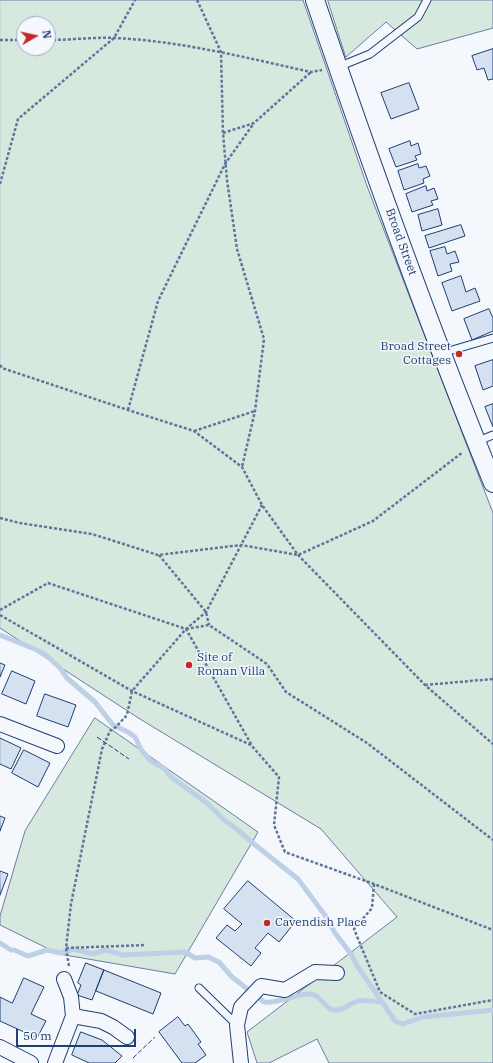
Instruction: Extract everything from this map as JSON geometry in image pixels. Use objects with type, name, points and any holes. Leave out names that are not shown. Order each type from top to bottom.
[{"type":"street","name":"Broad Street","points":[[315,0],[364,144],[442,353],[493,483]]},
{"type":"street","points":[[0,724],[57,746]]},
{"type":"street","points":[[241,1063],[237,1025],[241,1007],[261,986],[284,990],[315,972],[337,973]]},
{"type":"street","points":[[55,1063],[73,1016],[71,997],[64,979]]},
{"type":"street","points":[[73,1016],[101,1021],[127,1037]]},
{"type":"street","points":[[0,1047],[31,1063]]},
{"type":"lane","points":[[338,67],[370,54],[418,17],[427,0]]},
{"type":"lane","points":[[442,353],[493,338]]},
{"type":"lane","points":[[476,442],[493,436]]},
{"type":"lane","points":[[199,988],[237,1025]]},
{"type":"path","points":[[0,184],[18,119],[114,38],[135,0]]},
{"type":"path","points":[[197,0],[221,52],[225,164],[237,249],[264,339],[255,411],[242,466]]},
{"type":"path","points":[[56,40],[114,38],[168,43],[221,52],[311,72],[338,67]]},
{"type":"path","points":[[0,40],[16,40]]},
{"type":"path","points":[[128,410],[158,301],[225,164],[254,123],[311,72]]},
{"type":"path","points":[[223,133],[254,123]]},
{"type":"path","points":[[1,367],[194,431],[242,466],[262,505],[298,555],[425,686],[493,744]]},
{"type":"path","points":[[194,431],[255,411]]},
{"type":"path","points":[[0,518],[20,523],[92,534],[158,555],[242,545],[298,555],[373,521],[476,442]]},
{"type":"path","points":[[68,962],[66,948],[71,904],[102,749],[110,731],[127,715],[132,691],[186,629],[206,612],[262,505]]},
{"type":"path","points":[[158,555],[206,612],[209,625],[267,664],[286,692],[367,743],[493,840]]},
{"type":"path","points":[[0,610],[48,583],[186,629],[209,625]]},
{"type":"path","points":[[0,615],[132,691],[251,744]]},
{"type":"path","points":[[186,629],[251,744],[279,777],[274,825],[285,852],[374,884],[493,930]]},
{"type":"path","points":[[425,686],[493,679]]},
{"type":"path","points":[[374,884],[372,908],[354,929],[380,992],[415,1014],[493,1000]]},
{"type":"path","points":[[66,948],[146,945]]},
{"type":"shaded area","points":[[0,0],[303,0],[367,186],[493,513],[493,1063],[329,1063],[317,1039],[269,1063],[257,1063],[247,1032],[397,917],[321,829],[140,719],[0,628]]},
{"type":"shaded area","points":[[328,0],[493,0],[493,28],[417,49],[386,22],[346,57]]},
{"type":"shaded area","points":[[95,718],[258,832],[175,974],[59,954],[0,925],[0,916],[25,831]]},
{"type":"building","points":[[493,49],[493,79],[488,80],[484,68],[477,70],[472,56]]},
{"type":"building","points":[[409,83],[419,109],[391,119],[381,93]]},
{"type":"building","points":[[410,141],[411,146],[418,143],[421,154],[415,156],[417,160],[396,167],[389,149]]},
{"type":"building","points":[[418,164],[419,168],[426,166],[430,176],[423,179],[424,183],[404,190],[398,171]]},
{"type":"building","points":[[426,186],[427,191],[434,188],[438,199],[431,201],[433,205],[412,212],[406,194]]},
{"type":"building","points":[[438,209],[442,225],[422,231],[418,215]]},
{"type":"building","points":[[461,225],[465,236],[429,248],[425,236]]},
{"type":"building","points":[[445,247],[447,254],[455,251],[459,262],[450,264],[452,271],[438,276],[430,251]]},
{"type":"building","points":[[461,276],[466,292],[475,288],[480,301],[452,311],[442,283]]},
{"type":"building","points":[[489,309],[493,318],[493,331],[472,340],[464,319]]},
{"type":"building","points":[[493,360],[493,386],[483,390],[475,366]]},
{"type":"building","points":[[493,404],[493,427],[485,407]]},
{"type":"building","points":[[0,663],[5,665],[0,677]]},
{"type":"building","points":[[12,671],[35,681],[26,704],[2,694]]},
{"type":"building","points":[[45,694],[76,705],[68,727],[37,716]]},
{"type":"building","points":[[0,738],[21,748],[11,769],[0,764]]},
{"type":"building","points":[[24,750],[50,763],[38,787],[12,773]]},
{"type":"building","points":[[0,816],[5,818],[0,831]]},
{"type":"building","points":[[0,871],[8,874],[0,895]]},
{"type":"building","name":"Cavendish Place","points":[[248,881],[296,921],[279,942],[268,933],[255,948],[261,953],[251,966],[216,938],[227,925],[235,931],[242,924],[224,909]]},
{"type":"building","points":[[86,963],[104,970],[92,1000],[77,995],[81,985],[78,983]]},
{"type":"building","points":[[104,970],[161,993],[153,1014],[96,991]]},
{"type":"building","points":[[24,978],[44,987],[31,1014],[46,1021],[37,1038],[0,1021],[0,997],[12,1003]]},
{"type":"building","points":[[178,1017],[185,1026],[188,1024],[201,1042],[198,1044],[206,1055],[195,1063],[182,1063],[159,1032]]},
{"type":"building","points":[[81,1032],[102,1040],[122,1056],[115,1063],[89,1063],[72,1055]]},
{"type":"waterway","points":[[0,635],[37,650],[47,656],[60,668],[67,678],[95,702],[113,725],[135,737],[142,751],[151,761],[165,769],[171,777],[208,804],[223,819],[298,879],[327,918],[335,933],[351,954],[358,967],[395,1021],[403,1024],[423,1017],[493,1010]]},
{"type":"waterway","points":[[0,943],[11,950]]},
{"type":"waterway","points":[[14,950],[28,956],[47,950],[61,953],[74,949],[92,954],[106,950],[123,955],[185,952],[195,958],[208,957],[219,962],[232,977],[264,1002],[275,1002],[303,994],[313,994],[327,1007],[334,1010],[343,1008],[360,1000],[382,1002]]},
{"type":"fence","points":[[97,737],[129,759]]},
{"type":"fence","points":[[133,1058],[155,1037]]},
{"type":"place","name":"Broad Street Cottages","points":[[459,354]]},
{"type":"place","name":"Site of Roman Villa","points":[[189,665]]},
{"type":"place","name":"Cavendish Place","points":[[267,923]]}]
